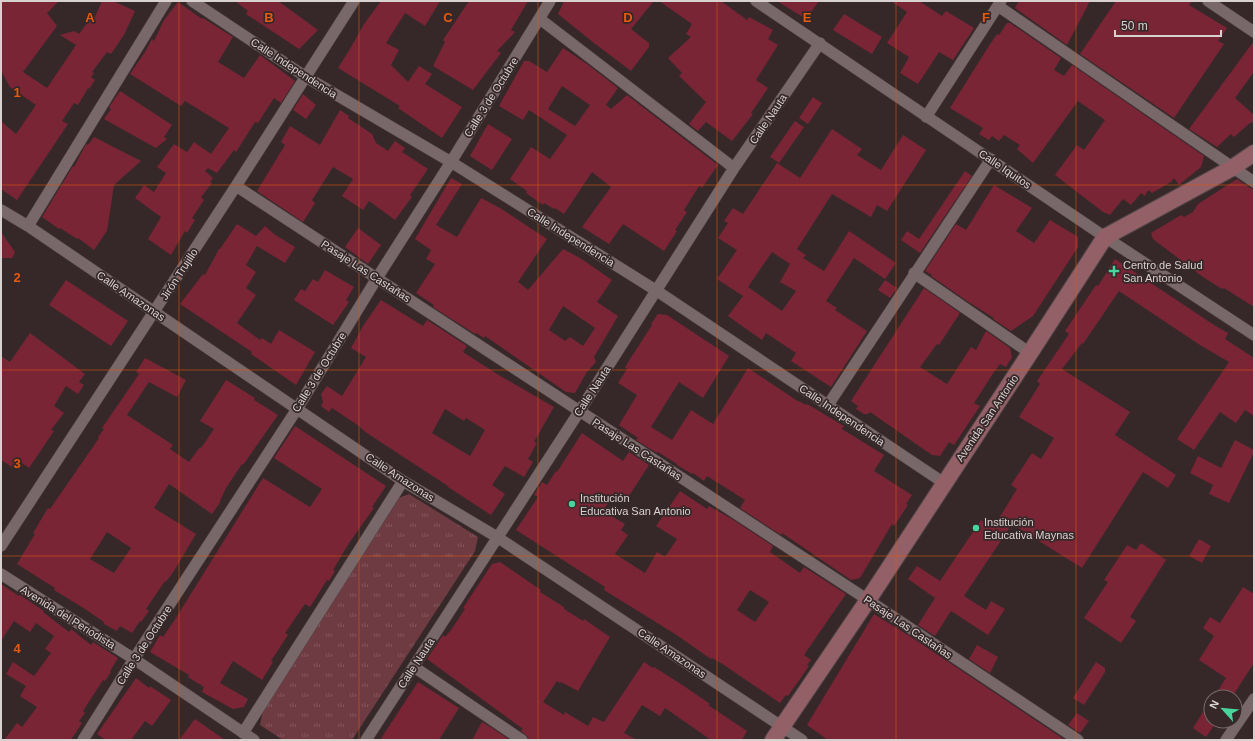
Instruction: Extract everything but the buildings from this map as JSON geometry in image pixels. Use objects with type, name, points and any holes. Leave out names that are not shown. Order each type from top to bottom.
[{"type":"main road","name":"Avenida San Antonio","points":[[773,740],[868,600],[1105,237],[1232,168],[1254,153]]},
{"type":"street","points":[[28,226],[166,1]]},
{"type":"street","name":"Calle Independencia","points":[[192,1],[306,78],[451,162],[657,291],[944,483]]},
{"type":"street","name":"Jirón Trujillo","points":[[1,546],[306,78],[354,1]]},
{"type":"street","name":"Calle 3 de Octubre","points":[[83,740],[296,409],[550,1]]},
{"type":"street","name":"Calle Iquitos","points":[[756,1],[1105,237],[1254,335]]},
{"type":"street","points":[[1208,1],[1254,32]]},
{"type":"street","points":[[926,116],[999,4],[1254,182]]},
{"type":"street","points":[[540,19],[734,168]]},
{"type":"street","name":"Calle Nauta","points":[[366,740],[657,291],[734,168],[820,43]]},
{"type":"street","points":[[828,405],[914,273],[991,159]]},
{"type":"street","name":"Pasaje Las Castañas","points":[[236,186],[868,600],[1078,740]]},
{"type":"street","name":"Calle Amazonas","points":[[1,210],[28,226],[403,481],[497,537],[802,740]]},
{"type":"street","points":[[914,273],[1030,353]]},
{"type":"street","points":[[243,733],[403,481]]},
{"type":"street","name":"Avenida del Periodista","points":[[1,574],[134,659],[254,740]]},
{"type":"street","points":[[414,667],[522,740]]},
{"type":"street","points":[[1226,740],[1254,699]]},
{"type":"green space","points":[[409,494],[478,537],[475,551],[352,740],[283,740],[260,725],[263,710],[399,498]]},
{"type":"place","name":"Centro de Salud San Antonio","points":[[1114,271]]},
{"type":"place","name":"Institución Educativa San Antonio","points":[[572,504]]},
{"type":"place","name":"Institución Educativa Maynas","points":[[976,528]]}]
